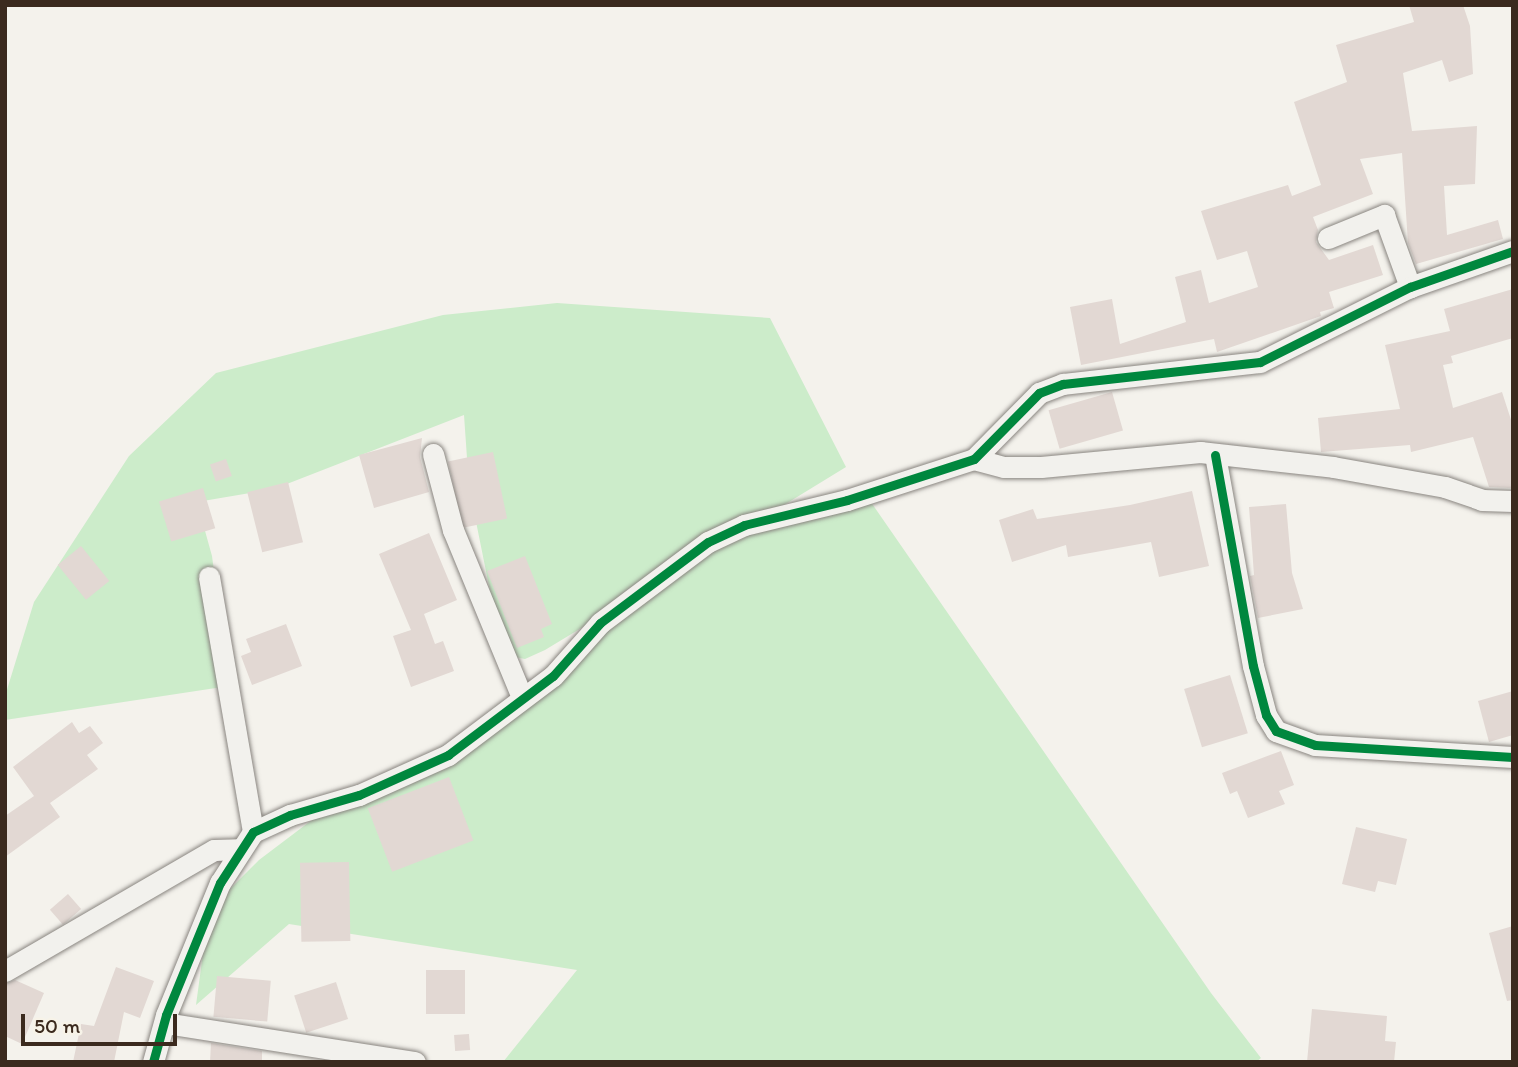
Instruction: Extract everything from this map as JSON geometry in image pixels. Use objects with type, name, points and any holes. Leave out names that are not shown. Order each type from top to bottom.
[{"type":"street","points":[[1328,238],[1384,215],[1410,287]]},
{"type":"street","points":[[153,1062],[165,1023],[220,883],[239,849],[253,832],[290,815],[359,795],[449,755],[522,697],[553,677],[600,623],[708,542],[744,525],[847,500],[974,459],[1039,393],[1063,384],[1260,362],[1410,287],[1513,251]]},
{"type":"street","points":[[433,454],[453,530],[522,697]]},
{"type":"street","points":[[974,459],[1004,467],[1041,467],[1171,454],[1215,455],[1356,471],[1445,487],[1482,500],[1513,501]]},
{"type":"street","points":[[1215,455],[1253,666],[1266,715],[1276,731],[1315,745],[1513,757]]},
{"type":"street","points":[[209,577],[253,832]]},
{"type":"street","points":[[5,971],[214,850],[239,849]]},
{"type":"street","points":[[165,1023],[415,1062]]},
{"type":"green space","points":[[557,303],[770,318],[846,467],[753,524],[866,495],[1211,993],[1261,1058],[1256,1062],[503,1062],[577,970],[289,924],[196,1005],[204,946],[225,894],[259,860],[333,804],[448,755],[649,587],[545,650],[525,659],[510,656],[490,591],[469,487],[464,415],[274,489],[197,502],[212,556],[229,686],[5,720],[5,696],[34,602],[129,456],[216,373],[443,315]]},
{"type":"building","points":[[1409,5],[1463,5],[1470,26],[1473,74],[1449,82],[1442,60],[1403,73],[1412,131],[1477,126],[1475,184],[1444,186],[1447,235],[1498,220],[1503,239],[1416,264],[1408,243],[1402,153],[1360,159],[1373,194],[1313,217],[1318,230],[1316,242],[1329,260],[1373,245],[1383,275],[1329,292],[1334,308],[1320,312],[1321,316],[1217,352],[1214,339],[1081,365],[1070,307],[1112,299],[1120,344],[1186,322],[1175,277],[1201,270],[1209,303],[1258,287],[1247,251],[1217,260],[1201,211],[1288,185],[1292,196],[1321,185],[1294,102],[1347,82],[1336,45],[1414,22]]},
{"type":"building","points":[[1513,289],[1513,338],[1451,356],[1453,363],[1443,365],[1453,408],[1502,392],[1513,426],[1513,488],[1489,487],[1473,437],[1411,452],[1410,445],[1321,452],[1318,418],[1400,409],[1385,345],[1450,331],[1444,309]]},
{"type":"building","points":[[1112,392],[1123,430],[1060,449],[1049,410]]},
{"type":"building","points":[[422,438],[420,457],[429,492],[374,508],[359,455]]},
{"type":"building","points":[[493,452],[507,519],[462,528],[448,462]]},
{"type":"building","points":[[226,459],[232,476],[216,482],[210,465]]},
{"type":"building","points":[[288,482],[303,542],[262,552],[247,492]]},
{"type":"building","points":[[203,488],[215,528],[171,542],[159,501]]},
{"type":"building","points":[[1192,491],[1209,566],[1159,577],[1151,542],[1068,557],[1066,545],[1012,562],[999,520],[1033,509],[1037,519],[1130,505]]},
{"type":"building","points":[[1286,504],[1292,573],[1303,609],[1258,618],[1250,576],[1254,575],[1249,507]]},
{"type":"building","points":[[429,533],[457,600],[424,614],[435,644],[443,641],[454,671],[411,687],[393,636],[411,630],[379,554]]},
{"type":"building","points":[[81,546],[109,581],[86,600],[58,565]]},
{"type":"building","points":[[525,556],[552,624],[541,629],[544,637],[517,648],[487,571]]},
{"type":"building","points":[[286,624],[302,666],[252,685],[241,656],[251,652],[246,639]]},
{"type":"building","points":[[1230,675],[1248,733],[1202,747],[1184,689]]},
{"type":"building","points":[[1513,691],[1513,735],[1489,742],[1478,701]]},
{"type":"building","points":[[72,722],[79,733],[90,726],[103,743],[87,755],[98,769],[50,803],[60,817],[5,857],[5,816],[34,796],[13,767]]},
{"type":"building","points":[[1281,751],[1294,785],[1279,791],[1285,804],[1248,818],[1237,791],[1230,794],[1222,773]]},
{"type":"building","points":[[449,777],[473,840],[392,872],[368,808]]},
{"type":"building","points":[[1356,827],[1407,839],[1396,885],[1378,881],[1375,892],[1342,884]]},
{"type":"building","points":[[349,862],[350,941],[301,942],[300,863]]},
{"type":"building","points":[[68,894],[81,909],[63,925],[50,910]]},
{"type":"building","points":[[1513,926],[1513,1000],[1507,1001],[1489,933]]},
{"type":"building","points":[[116,967],[154,981],[140,1018],[124,1012],[114,1062],[73,1062],[81,1024],[94,1026]]},
{"type":"building","points":[[426,970],[465,970],[465,1014],[426,1014]]},
{"type":"building","points":[[217,976],[271,981],[267,1022],[213,1017]]},
{"type":"building","points":[[15,980],[44,993],[22,1044],[5,1036],[5,984]]},
{"type":"building","points":[[336,982],[348,1019],[306,1033],[294,996]]},
{"type":"building","points":[[1312,1009],[1387,1016],[1385,1041],[1396,1042],[1394,1062],[1307,1062]]},
{"type":"building","points":[[469,1034],[470,1050],[455,1051],[454,1035]]},
{"type":"building","points":[[211,1043],[262,1051],[262,1062],[210,1062]]},
{"type":"cycle path","points":[[153,1062],[166,1015],[220,883],[253,832],[290,815],[359,795],[448,755],[553,676],[600,623],[708,542],[744,525],[847,500],[974,459],[1039,393],[1063,384],[1260,362],[1410,287],[1513,251]]},
{"type":"cycle path","points":[[1215,455],[1253,666],[1266,715],[1276,731],[1315,745],[1513,757]]}]
